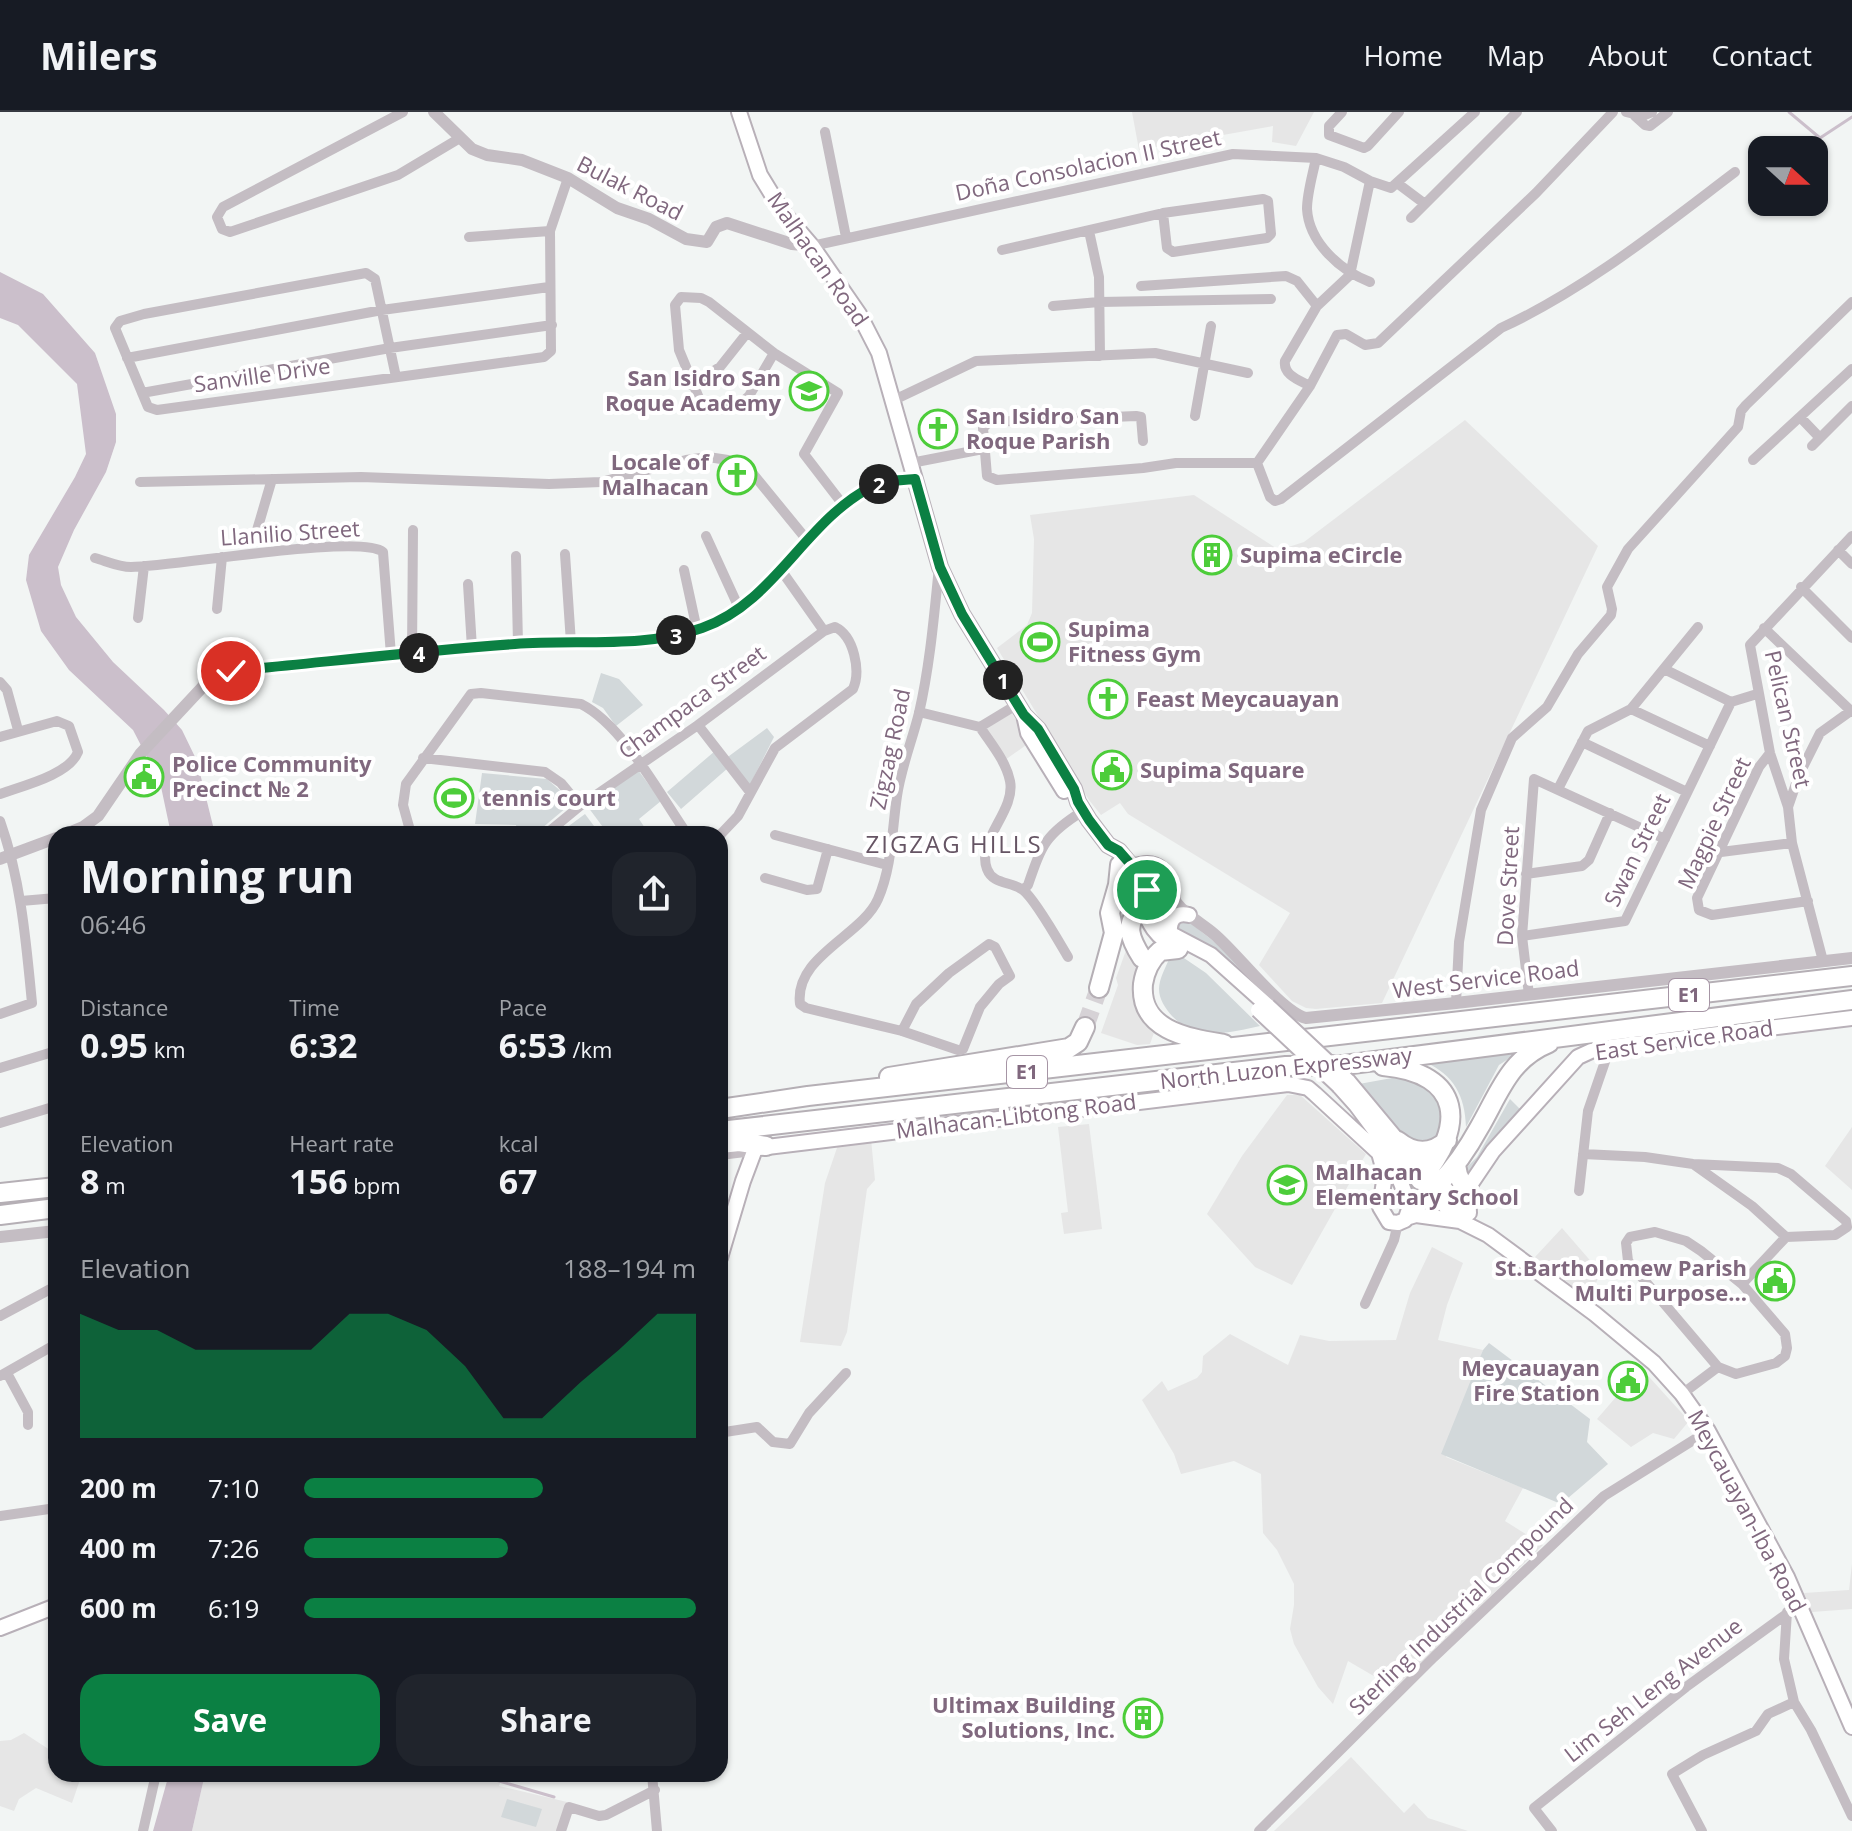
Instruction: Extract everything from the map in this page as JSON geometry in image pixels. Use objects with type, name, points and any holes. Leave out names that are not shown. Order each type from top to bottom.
[{"type":"highway","points":[[1099,988],[1114,933],[1110,913],[1126,866]]},
{"type":"highway","points":[[1113,923],[1113,918],[1123,910],[1145,908]]},
{"type":"highway","points":[[1145,908],[1134,915],[1129,930],[1130,939],[1144,965],[1143,988],[1150,1014],[1159,1024],[1191,1038],[1246,1047]]},
{"type":"highway","points":[[1144,965],[1174,941]]},
{"type":"highway","name":"North Luzon Expressway","points":[[728,1108],[808,1096],[1852,976]]},
{"type":"highway","name":"North Luzon Expressway","points":[[728,1130],[1286,1066],[1344,1077],[1565,1037],[1852,1000]]},
{"type":"highway","points":[[808,1096],[917,1071],[1069,1048],[1078,1042],[1085,1027]]},
{"type":"highway","points":[[1344,1077],[1390,1067],[1430,1080],[1442,1092],[1451,1111],[1447,1140],[1430,1182],[1465,1179],[1480,1127],[1514,1066],[1544,1045],[1565,1037]]},
{"type":"highway","points":[[1391,1142],[1423,1151],[1439,1148],[1447,1140]]},
{"type":"highway","points":[[728,1143],[739,1142],[760,1148]]},
{"type":"highway","points":[[0,1193],[48,1188]]},
{"type":"highway","points":[[0,1215],[48,1209]]},
{"type":"main road","name":"Malhacan Road","points":[[739,112],[760,175],[782,211],[812,246],[859,314],[879,353],[940,567],[962,614],[1021,709],[1038,729],[1074,789],[1080,807],[1108,845],[1112,857],[1126,866],[1158,937],[1174,941],[1203,960],[1344,1077],[1356,1105],[1430,1182]]},
{"type":"main road","points":[[1126,866],[1146,863],[1163,869],[1169,878],[1172,896]]},
{"type":"main road","points":[[1174,941],[1170,924],[1174,917],[1189,915]]},
{"type":"main road","name":"East Service Road","points":[[1465,1179],[1553,1087],[1572,1062],[1584,1054],[1610,1047],[1852,1018]]},
{"type":"main road","name":"Malhacan-Libtong Road","points":[[760,1148],[1288,1084],[1308,1088],[1379,1153],[1385,1175],[1381,1211],[1389,1222],[1402,1221]]},
{"type":"main road","points":[[1391,1142],[1408,1201],[1409,1209],[1402,1221]]},
{"type":"main road","points":[[728,1231],[743,1181],[760,1148]]},
{"type":"main road","points":[[1402,1221],[1416,1215],[1464,1217],[1465,1179]]},
{"type":"main road","points":[[1402,1221],[1430,1182]]},
{"type":"main road","name":"Meycauayan-Iba Road","points":[[1430,1182],[1464,1217],[1595,1314],[1654,1363],[1682,1394],[1708,1431],[1787,1577],[1793,1608],[1852,1727]]},
{"type":"main road","points":[[0,1628],[48,1609]]},
{"type":"street","points":[[403,112],[223,207],[217,217],[222,229],[230,232],[398,175],[460,138]]},
{"type":"street","name":"Bulak Road","points":[[434,112],[472,149],[487,155],[522,160],[568,178],[617,208],[697,242],[707,242],[716,227],[727,223],[792,244],[812,246]]},
{"type":"street","points":[[1342,112],[1329,126],[1329,135],[1364,148],[1399,112]]},
{"type":"street","points":[[1310,386],[1288,373],[1284,367],[1285,361],[1317,306],[1350,275],[1370,181],[1391,188],[1475,112]]},
{"type":"street","points":[[1411,218],[1517,112]]},
{"type":"street","points":[[1257,463],[1310,386],[1337,335],[1346,334],[1365,345],[1378,343],[1536,193],[1613,112]]},
{"type":"street","points":[[1630,114],[1642,116],[1652,112]]},
{"type":"street","points":[[1630,114],[1650,126],[1668,112]]},
{"type":"street","points":[[825,132],[846,237]]},
{"type":"street","name":"Doña Consolacion II Street","points":[[812,246],[1233,154],[1316,158],[1344,167],[1370,181]]},
{"type":"street","points":[[1316,158],[1307,209],[1312,228],[1322,247],[1350,275],[1370,282]]},
{"type":"street","points":[[1257,463],[1270,497],[1275,501],[1281,499],[1501,328],[1534,313],[1646,239],[1735,172]]},
{"type":"street","name":"Sanville Drive","points":[[142,393],[148,407],[157,410],[544,357],[551,351],[550,231],[568,178]]},
{"type":"street","points":[[1397,183],[1425,204]]},
{"type":"street","points":[[1002,250],[1163,213],[1265,199],[1271,234],[1267,238],[1173,252],[1167,248],[1163,213]]},
{"type":"street","points":[[469,237],[550,231]]},
{"type":"street","points":[[1089,231],[1099,277],[1100,356]]},
{"type":"street","points":[[396,377],[390,348],[382,310],[375,279],[366,273],[120,321],[115,328],[142,393],[390,348],[552,325]]},
{"type":"street","points":[[1141,286],[1286,276],[1297,281],[1317,306]]},
{"type":"street","points":[[127,358],[382,310],[549,287]]},
{"type":"street","points":[[774,353],[749,396],[742,402],[707,405],[698,399],[679,350],[675,305],[681,297],[701,298],[709,302],[774,353],[838,393],[804,454],[844,506]]},
{"type":"street","points":[[1053,306],[1099,302],[1271,299]]},
{"type":"street","points":[[1456,1003],[1459,942],[1481,810],[1512,738],[1547,707],[1578,654],[1611,615],[1607,587],[1628,549],[1738,427],[1741,411],[1746,405],[1852,302]]},
{"type":"street","points":[[1195,416],[1211,326]]},
{"type":"street","points":[[691,385],[720,367],[747,333]]},
{"type":"street","points":[[894,400],[976,361],[1155,353],[1248,373]]},
{"type":"street","points":[[1753,460],[1852,369]]},
{"type":"street","points":[[1800,417],[1816,442],[1852,406]]},
{"type":"street","points":[[1143,441],[1143,423],[1141,417],[1136,416],[989,422],[983,428],[987,476],[997,480],[1176,463],[1257,463]]},
{"type":"street","points":[[911,463],[983,449]]},
{"type":"street","points":[[140,482],[361,477],[549,484],[601,482],[708,457],[728,460],[749,469],[807,540]]},
{"type":"street","points":[[255,537],[272,479]]},
{"type":"street","points":[[84,826],[98,816],[141,753],[210,679],[220,673],[518,644],[657,638],[697,630],[723,620],[739,608],[844,506],[872,487],[890,481],[915,479]]},
{"type":"street","points":[[412,653],[413,530]]},
{"type":"street","points":[[706,536],[739,608]]},
{"type":"street","name":"Pelican Street","points":[[1788,807],[1770,753],[1749,650],[1752,641],[1852,536]]},
{"type":"street","name":"Llanilio Street","points":[[95,558],[126,567],[337,548],[382,550],[391,655]]},
{"type":"street","points":[[1838,550],[1852,564]]},
{"type":"street","points":[[565,554],[571,643]]},
{"type":"street","points":[[516,556],[518,644]]},
{"type":"street","points":[[217,609],[222,557]]},
{"type":"street","points":[[138,618],[144,566]]},
{"type":"street","name":"Zigzag Road","points":[[902,1031],[800,1004],[805,979],[822,954],[868,916],[878,899],[887,865],[897,794],[930,657],[940,567]]},
{"type":"street","points":[[684,570],[697,630]]},
{"type":"street","points":[[728,827],[738,816],[775,748],[853,689],[857,680],[857,664],[844,632],[835,627],[824,631],[781,570]]},
{"type":"street","points":[[468,584],[472,648]]},
{"type":"street","points":[[1801,587],[1852,638]]},
{"type":"street","points":[[1665,839],[1558,789],[1588,731],[1631,709],[1698,627]]},
{"type":"street","points":[[1764,628],[1852,711],[1820,733],[1799,775],[1788,807],[1792,843],[1823,961]]},
{"type":"street","name":"Champaca Street","points":[[556,826],[824,631]]},
{"type":"street","points":[[1664,669],[1731,702],[1757,694]]},
{"type":"street","points":[[0,682],[7,690],[18,730]]},
{"type":"street","points":[[409,826],[402,797],[406,784],[471,694],[475,693],[581,704],[593,710],[610,725],[682,826]]},
{"type":"street","name":"Swan Street","points":[[1522,936],[1622,924],[1731,702]]},
{"type":"street","points":[[919,712],[980,727],[1021,709]]},
{"type":"street","points":[[1631,709],[1710,746]]},
{"type":"street","points":[[0,737],[57,721],[69,726],[78,752],[71,764],[0,794]]},
{"type":"street","points":[[698,725],[750,792]]},
{"type":"street","points":[[980,727],[1003,762],[1011,785],[988,846],[985,864],[988,874],[995,880],[1023,890],[1068,957]]},
{"type":"street","points":[[1582,742],[1687,792]]},
{"type":"street","name":"Magpie Street","points":[[1770,753],[1754,776],[1697,898],[1699,910],[1712,915],[1808,901]]},
{"type":"street","points":[[423,758],[545,772],[561,783],[580,806]]},
{"type":"street","name":"Dove Street","points":[[1529,995],[1522,936],[1534,779],[1558,789]]},
{"type":"street","points":[[1023,890],[1028,885],[1047,837],[1080,807]]},
{"type":"street","points":[[1526,874],[1582,866],[1589,860],[1610,813]]},
{"type":"street","points":[[0,821],[6,857],[21,901],[32,1003],[0,1014]]},
{"type":"street","points":[[775,835],[887,865]]},
{"type":"street","points":[[6,857],[48,841]]},
{"type":"street","points":[[1721,852],[1792,843]]},
{"type":"street","points":[[765,878],[807,890],[817,889],[828,849]]},
{"type":"street","points":[[1145,908],[1172,896]]},
{"type":"street","name":"West Service Road","points":[[1172,896],[1189,915],[1232,950],[1287,1009],[1300,1016],[1456,1003],[1852,958]]},
{"type":"street","points":[[21,901],[48,899]]},
{"type":"street","points":[[989,944],[995,947],[1010,976],[980,1007],[963,1049],[902,1031],[916,1004],[949,973],[989,944]]},
{"type":"street","points":[[1579,1191],[1588,1111],[1610,1047]]},
{"type":"street","points":[[0,1068],[48,1053]]},
{"type":"street","points":[[0,1123],[48,1108]]},
{"type":"street","points":[[728,1153],[760,1148]]},
{"type":"street","points":[[1583,1154],[1778,1168],[1803,1184],[1848,1224],[1841,1234],[1786,1237],[1742,1284]]},
{"type":"street","points":[[1693,1164],[1752,1206],[1786,1237]]},
{"type":"street","points":[[1365,1304],[1402,1221]]},
{"type":"street","points":[[0,1237],[48,1232]]},
{"type":"street","points":[[1655,1232],[1686,1241],[1742,1284],[1785,1334],[1785,1356],[1776,1363],[1736,1374],[1718,1367],[1632,1266],[1626,1243],[1636,1234],[1655,1232]]},
{"type":"street","points":[[0,1316],[48,1290]]},
{"type":"street","points":[[28,1425],[28,1412],[4,1374],[48,1350]]},
{"type":"street","points":[[1682,1394],[1718,1367]]},
{"type":"street","points":[[728,1432],[757,1427],[773,1442],[790,1444],[809,1413],[846,1373]]},
{"type":"street","name":"Sterling Industrial Compound","points":[[1259,1831],[1427,1664],[1604,1496],[1708,1431]]},
{"type":"street","points":[[0,1516],[48,1509]]},
{"type":"street","points":[[1793,1608],[1784,1659],[1794,1702],[1811,1730],[1852,1816]]},
{"type":"street","name":"Lim Seh Leng Avenue","points":[[1552,1831],[1534,1808],[1686,1687],[1793,1608]]},
{"type":"street","points":[[1702,1831],[1672,1774],[1703,1755],[1756,1731],[1768,1714],[1794,1702]]},
{"type":"street","points":[[143,1831],[154,1782]]},
{"type":"street","points":[[654,1782],[657,1831]]},
{"type":"street","points":[[561,1831],[569,1807],[599,1816],[606,1815],[655,1790]]},
{"type":"shaded area","points":[[1132,112],[1314,112],[1296,146],[1272,142],[1273,126],[1139,150]]},
{"type":"shaded area","points":[[0,272],[43,294],[95,353],[116,414],[116,442],[106,472],[74,530],[58,567],[61,585],[76,617],[113,662],[182,730],[197,761],[213,826],[169,826],[160,782],[133,730],[69,670],[41,631],[26,580],[29,555],[86,454],[77,384],[18,325],[0,318]]},
{"type":"shaded area","points":[[1465,420],[1598,546],[1382,1003],[1306,1008],[1292,1001],[1259,965],[1290,913],[1128,814],[1120,803],[1101,815],[997,648],[1027,625],[1032,613],[1034,539],[1030,515],[1194,495],[1279,550],[1304,542]]},
{"type":"shaded area","points":[[601,673],[619,679],[643,705],[616,726],[603,708],[592,702]]},
{"type":"shaded area","points":[[1012,713],[1029,743],[1005,760],[986,729]]},
{"type":"shaded area","points":[[767,728],[774,737],[750,785],[725,759]]},
{"type":"shaded area","points":[[715,751],[728,768],[681,809],[667,792]]},
{"type":"shaded area","points":[[638,770],[661,801],[639,819],[644,826],[602,826],[588,807]]},
{"type":"shaded area","points":[[482,773],[547,779],[573,802],[544,826],[475,824]]},
{"type":"shaded area","points":[[585,814],[594,826],[569,826]]},
{"type":"shaded area","points":[[1183,917],[1222,948],[1245,973],[1177,930],[1175,926]]},
{"type":"shaded area","points":[[1129,942],[1138,968],[1136,987],[1156,1027],[1150,1044],[1137,1045],[1101,1033]]},
{"type":"shaded area","points":[[1178,954],[1206,973],[1260,1026],[1213,1033],[1181,1024],[1165,1007],[1159,993],[1162,974],[1169,959]]},
{"type":"shaded area","points":[[1522,1050],[1499,1065],[1466,1127],[1456,1088],[1444,1073],[1425,1062]]},
{"type":"shaded area","points":[[1403,1076],[1417,1077],[1447,1106],[1436,1143],[1408,1143],[1359,1084]]},
{"type":"shaded area","name":"Malhacan Elementary School","points":[[1287,1095],[1300,1095],[1366,1154],[1292,1285],[1255,1267],[1207,1214],[1242,1156]]},
{"type":"shaded area","points":[[1510,1099],[1523,1112],[1467,1175],[1465,1169],[1477,1157]]},
{"type":"shaded area","points":[[1089,1124],[1102,1229],[1064,1234],[1061,1213],[1068,1212],[1058,1127]]},
{"type":"shaded area","points":[[1852,1127],[1852,1190],[1825,1166]]},
{"type":"shaded area","points":[[871,1139],[875,1180],[867,1189],[847,1332],[841,1346],[800,1342],[825,1183],[839,1142]]},
{"type":"shaded area","points":[[1562,1228],[1601,1273],[1588,1298],[1535,1257]]},
{"type":"shaded area","points":[[1432,1247],[1463,1263],[1438,1340],[1483,1350],[1446,1457],[1523,1488],[1505,1521],[1543,1545],[1396,1689],[1348,1661],[1333,1704],[1318,1687],[1294,1644],[1290,1629],[1294,1584],[1277,1550],[1263,1533],[1261,1474],[1234,1461],[1181,1474],[1174,1454],[1142,1400],[1162,1381],[1168,1391],[1197,1378],[1202,1372],[1203,1356],[1230,1334],[1288,1365],[1300,1335],[1329,1341],[1396,1340],[1410,1293]]},
{"type":"shaded area","points":[[1489,1343],[1590,1419],[1587,1442],[1608,1464],[1561,1504],[1441,1454],[1483,1350]]},
{"type":"shaded area","points":[[1641,1368],[1689,1421],[1674,1439],[1653,1433],[1631,1447],[1597,1419]]},
{"type":"shaded area","points":[[1852,1564],[1852,1609],[1812,1612],[1804,1593],[1849,1590]]},
{"type":"shaded area","points":[[24,1733],[48,1749],[48,1782],[79,1782],[72,1803],[36,1788],[19,1799],[14,1811],[0,1806],[0,1741],[11,1740]]},
{"type":"shaded area","points":[[1351,1757],[1404,1813],[1414,1803],[1428,1818],[1468,1831],[1274,1831]]},
{"type":"shaded area","points":[[167,1782],[203,1782],[192,1831],[153,1831]]},
{"type":"shaded area","points":[[203,1782],[500,1782],[499,1786],[567,1802],[559,1831],[192,1831]]},
{"type":"shaded area","points":[[507,1799],[542,1809],[536,1827],[501,1817]]},
{"type":"waterway","points":[[1789,112],[1820,138],[1852,117]]},
{"type":"waterway","points":[[502,1782],[554,1797]]},
{"type":"tunnel","points":[[1085,1027],[1099,988]]},
{"type":"place","name":"San Isidro San Roque Academy","points":[[809,391]]},
{"type":"place","name":"San Isidro San Roque Parish","points":[[938,429]]},
{"type":"place","name":"Locale of Malhacan","points":[[737,475]]},
{"type":"place","name":"Supima eCircle","points":[[1212,555]]},
{"type":"place","name":"Supima Fitness Gym","points":[[1040,642]]},
{"type":"place","name":"Feast Meycauayan","points":[[1108,699]]},
{"type":"place","name":"Supima Square","points":[[1112,770]]},
{"type":"place","name":"Police Community Precinct № 2","points":[[144,777]]},
{"type":"place","name":"tennis court","points":[[454,798]]},
{"type":"place","name":"Malhacan Elementary School","points":[[1287,1185]]},
{"type":"place","name":"St.Bartholomew Parish Multi Purpose...","points":[[1775,1281]]},
{"type":"place","name":"Meycauayan Fire Station","points":[[1628,1381]]},
{"type":"place","name":"Ultimax Building Solutions, Inc.","points":[[1143,1718]]},
{"type":"district","name":"ZIGZAG HILLS","points":[[954,845]]},
{"type":"route","points":[[231,671],[518,644],[657,638],[697,630],[723,620],[753,597],[844,506],[872,487],[890,481],[915,479],[940,567],[962,614],[1024,715],[1038,729],[1089,820],[1108,845],[1119,851],[1133,867],[1147,890]]}]
